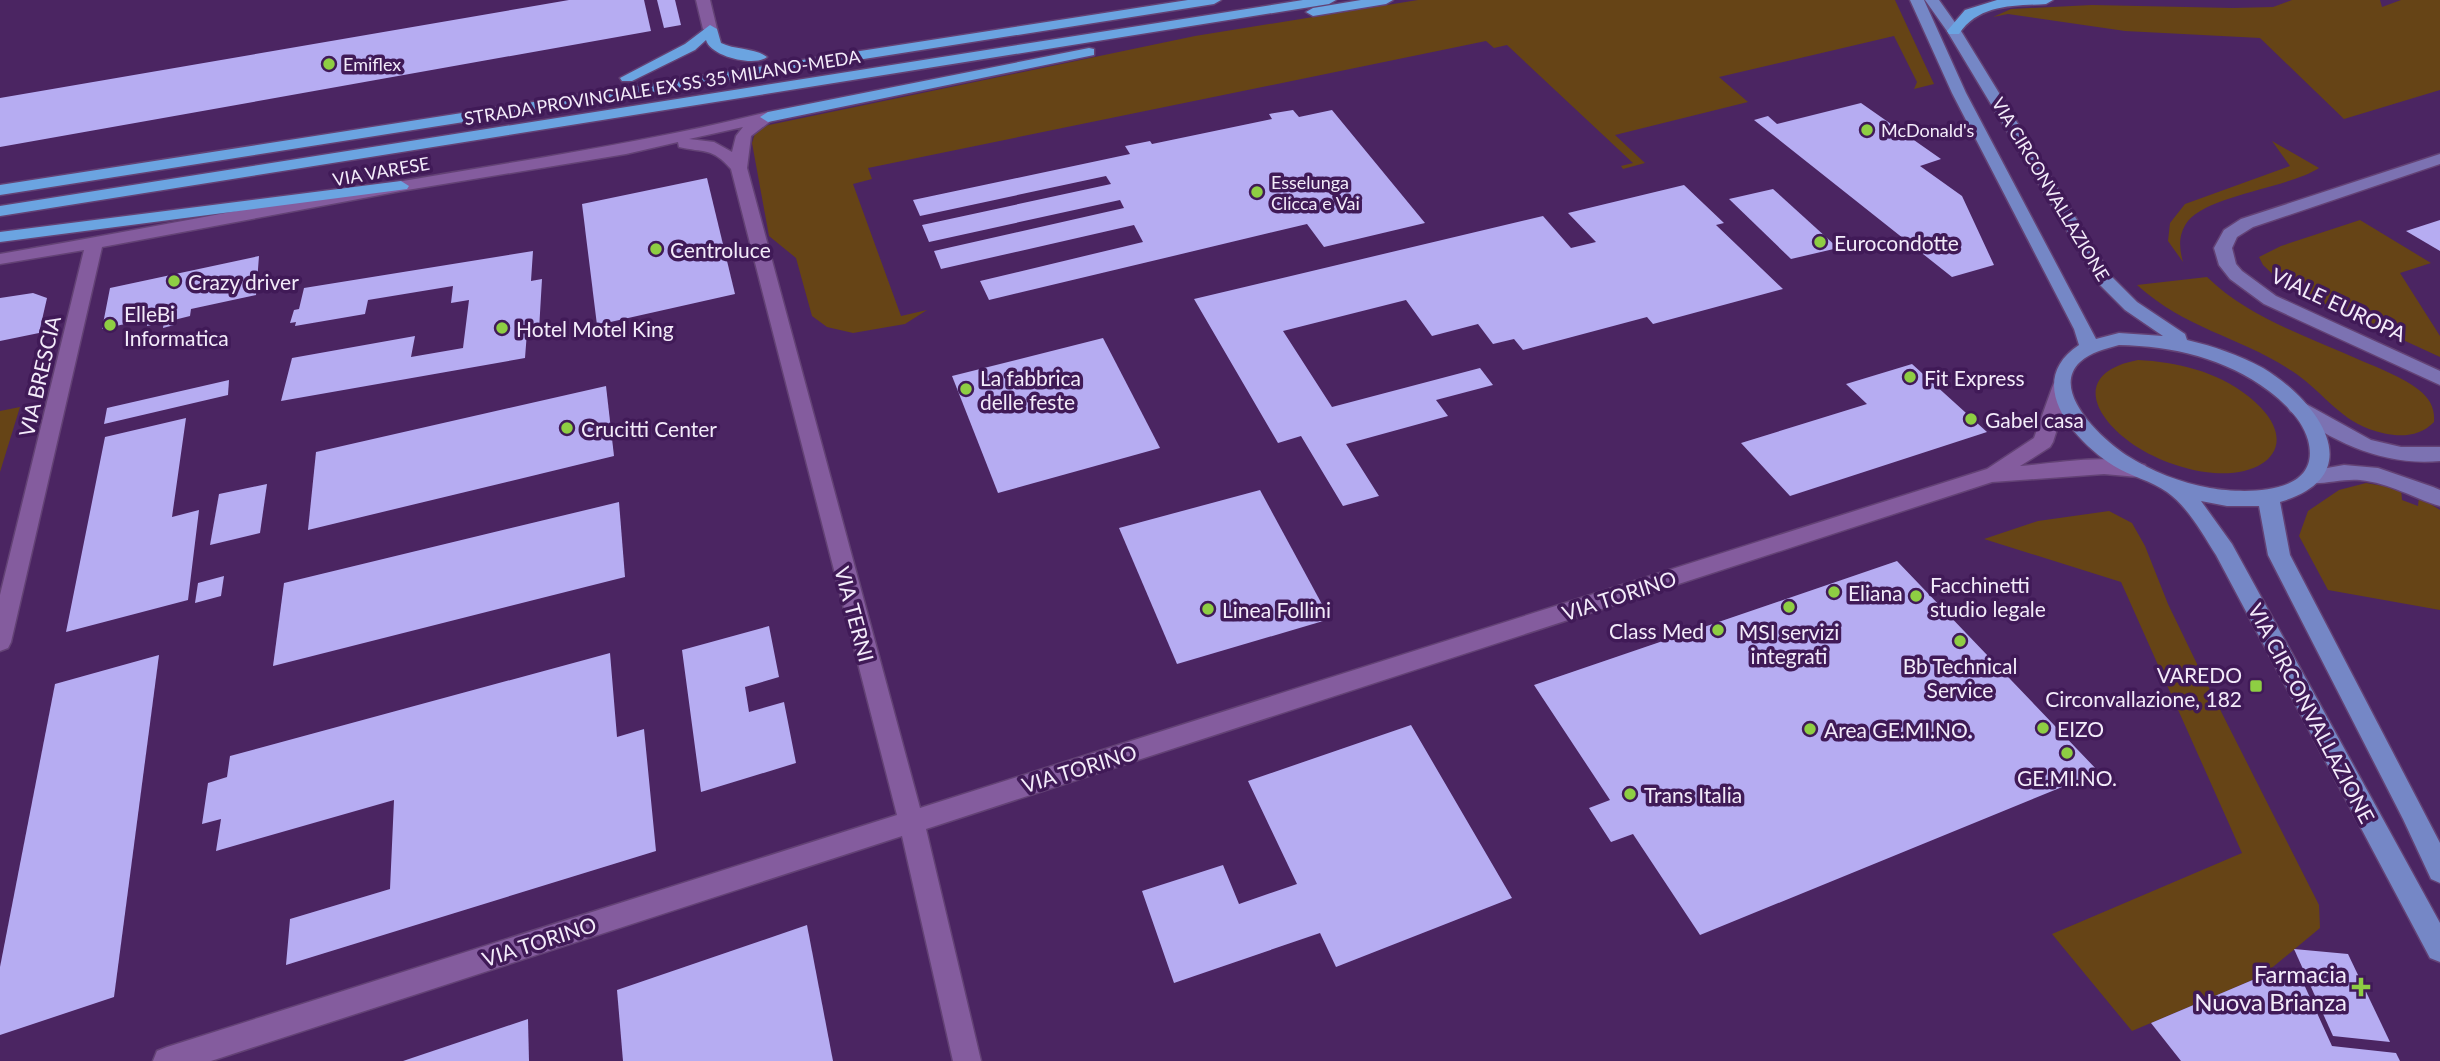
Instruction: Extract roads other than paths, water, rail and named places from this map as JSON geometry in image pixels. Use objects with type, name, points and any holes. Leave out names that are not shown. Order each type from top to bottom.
[{"type":"highway","points":[[310,142],[337,125],[760,57],[1141,0]]},
{"type":"highway","name":"STRADA PROVINCIALE EX SS 35 MILANO-MEDA","points":[[0,190],[1214,0]]},
{"type":"highway","name":"STRADA PROVINCIALE EX SS 35 MILANO-MEDA","points":[[0,211],[1329,0]]},
{"type":"highway","points":[[768,117],[1195,31],[1386,0]]},
{"type":"highway","points":[[1954,31],[1959,18],[1972,9],[2046,0]]},
{"type":"highway","points":[[628,78],[690,47],[710,29],[714,45],[729,53],[760,57]]},
{"type":"highway","points":[[0,237],[401,186]]},
{"type":"main road","name":"VIA CIRCONVALLAZIONE","points":[[1917,0],[1958,93],[2083,329],[2089,346]]},
{"type":"main road","name":"VIA CIRCONVALLAZIONE","points":[[1933,0],[2110,286],[2149,320],[2200,349]]},
{"type":"main road","points":[[2142,338],[2200,349],[2256,374],[2297,406],[2311,424],[2319,441],[2319,463],[2312,477],[2294,491],[2269,497],[2227,498],[2173,485],[2138,470],[2105,450],[2085,432],[2069,411],[2061,388],[2066,364],[2074,355],[2089,346],[2111,340],[2142,338]]},
{"type":"main road","name":"VIA CIRCONVALLAZIONE","points":[[2173,485],[2199,513],[2224,550],[2440,949]]},
{"type":"main road","name":"VIA CIRCONVALLAZIONE","points":[[2269,497],[2279,555],[2413,813],[2440,871]]},
{"type":"street","points":[[703,0],[710,29]]},
{"type":"street","points":[[739,167],[739,149],[743,136],[751,125],[768,117]]},
{"type":"street","name":"VIA VARESE","points":[[0,258],[401,186],[626,149],[768,117]]},
{"type":"street","points":[[626,149],[708,144],[725,152],[739,167]]},
{"type":"street","name":"VIALE EUROPA","points":[[2440,159],[2246,223],[2230,234],[2223,248],[2228,265],[2236,275],[2270,300],[2440,379]]},
{"type":"street","name":"VIA TERNI","points":[[739,167],[792,377],[911,820],[967,1061]]},
{"type":"street","name":"VIA BRESCIA","points":[[0,642],[93,243]]},
{"type":"street","name":"VIA TORINO","points":[[1991,475],[2043,442],[2061,388]]},
{"type":"street","points":[[2297,406],[2337,432],[2367,445],[2399,454],[2440,454]]},
{"type":"street","name":"VIA TORINO","points":[[167,1061],[1991,475],[2104,467],[2138,470]]},
{"type":"street","points":[[2312,477],[2347,472],[2378,475],[2440,499]]},
{"type":"place","name":"Emiflex","points":[[329,64]]},
{"type":"place","name":"McDonald's","points":[[1867,130]]},
{"type":"place","name":"Esselunga Clicca e Vai","points":[[1257,192]]},
{"type":"place","name":"Eurocondotte","points":[[1820,242]]},
{"type":"place","name":"Centroluce","points":[[656,249]]},
{"type":"place","name":"Crazy driver","points":[[174,281]]},
{"type":"place","name":"ElleBi Informatica","points":[[110,325]]},
{"type":"place","name":"Hotel Motel King","points":[[502,328]]},
{"type":"place","name":"Fit Express","points":[[1910,377]]},
{"type":"place","name":"La fabbrica delle feste","points":[[966,389]]},
{"type":"place","name":"Gabel casa","points":[[1971,419]]},
{"type":"place","name":"Crucitti Center","points":[[567,428]]},
{"type":"place","name":"Eliana","points":[[1834,592]]},
{"type":"place","name":"Facchinetti studio legale","points":[[1916,596]]},
{"type":"place","name":"MSI servizi integrati","points":[[1789,607]]},
{"type":"place","name":"Linea Follini","points":[[1208,609]]},
{"type":"place","name":"Class Med","points":[[1718,630]]},
{"type":"place","name":"Bb Technical Service","points":[[1960,641]]},
{"type":"place","name":"VAREDO Circonvallazione, 182","points":[[2256,686]]},
{"type":"place","name":"EIZO","points":[[2043,728]]},
{"type":"place","name":"Area GE.MI.NO.","points":[[1810,729]]},
{"type":"place","name":"GE.MI.NO.","points":[[2067,753]]},
{"type":"place","name":"Trans Italia","points":[[1630,794]]},
{"type":"place","name":"Farmacia Nuova Brianza","points":[[2361,987]]}]
